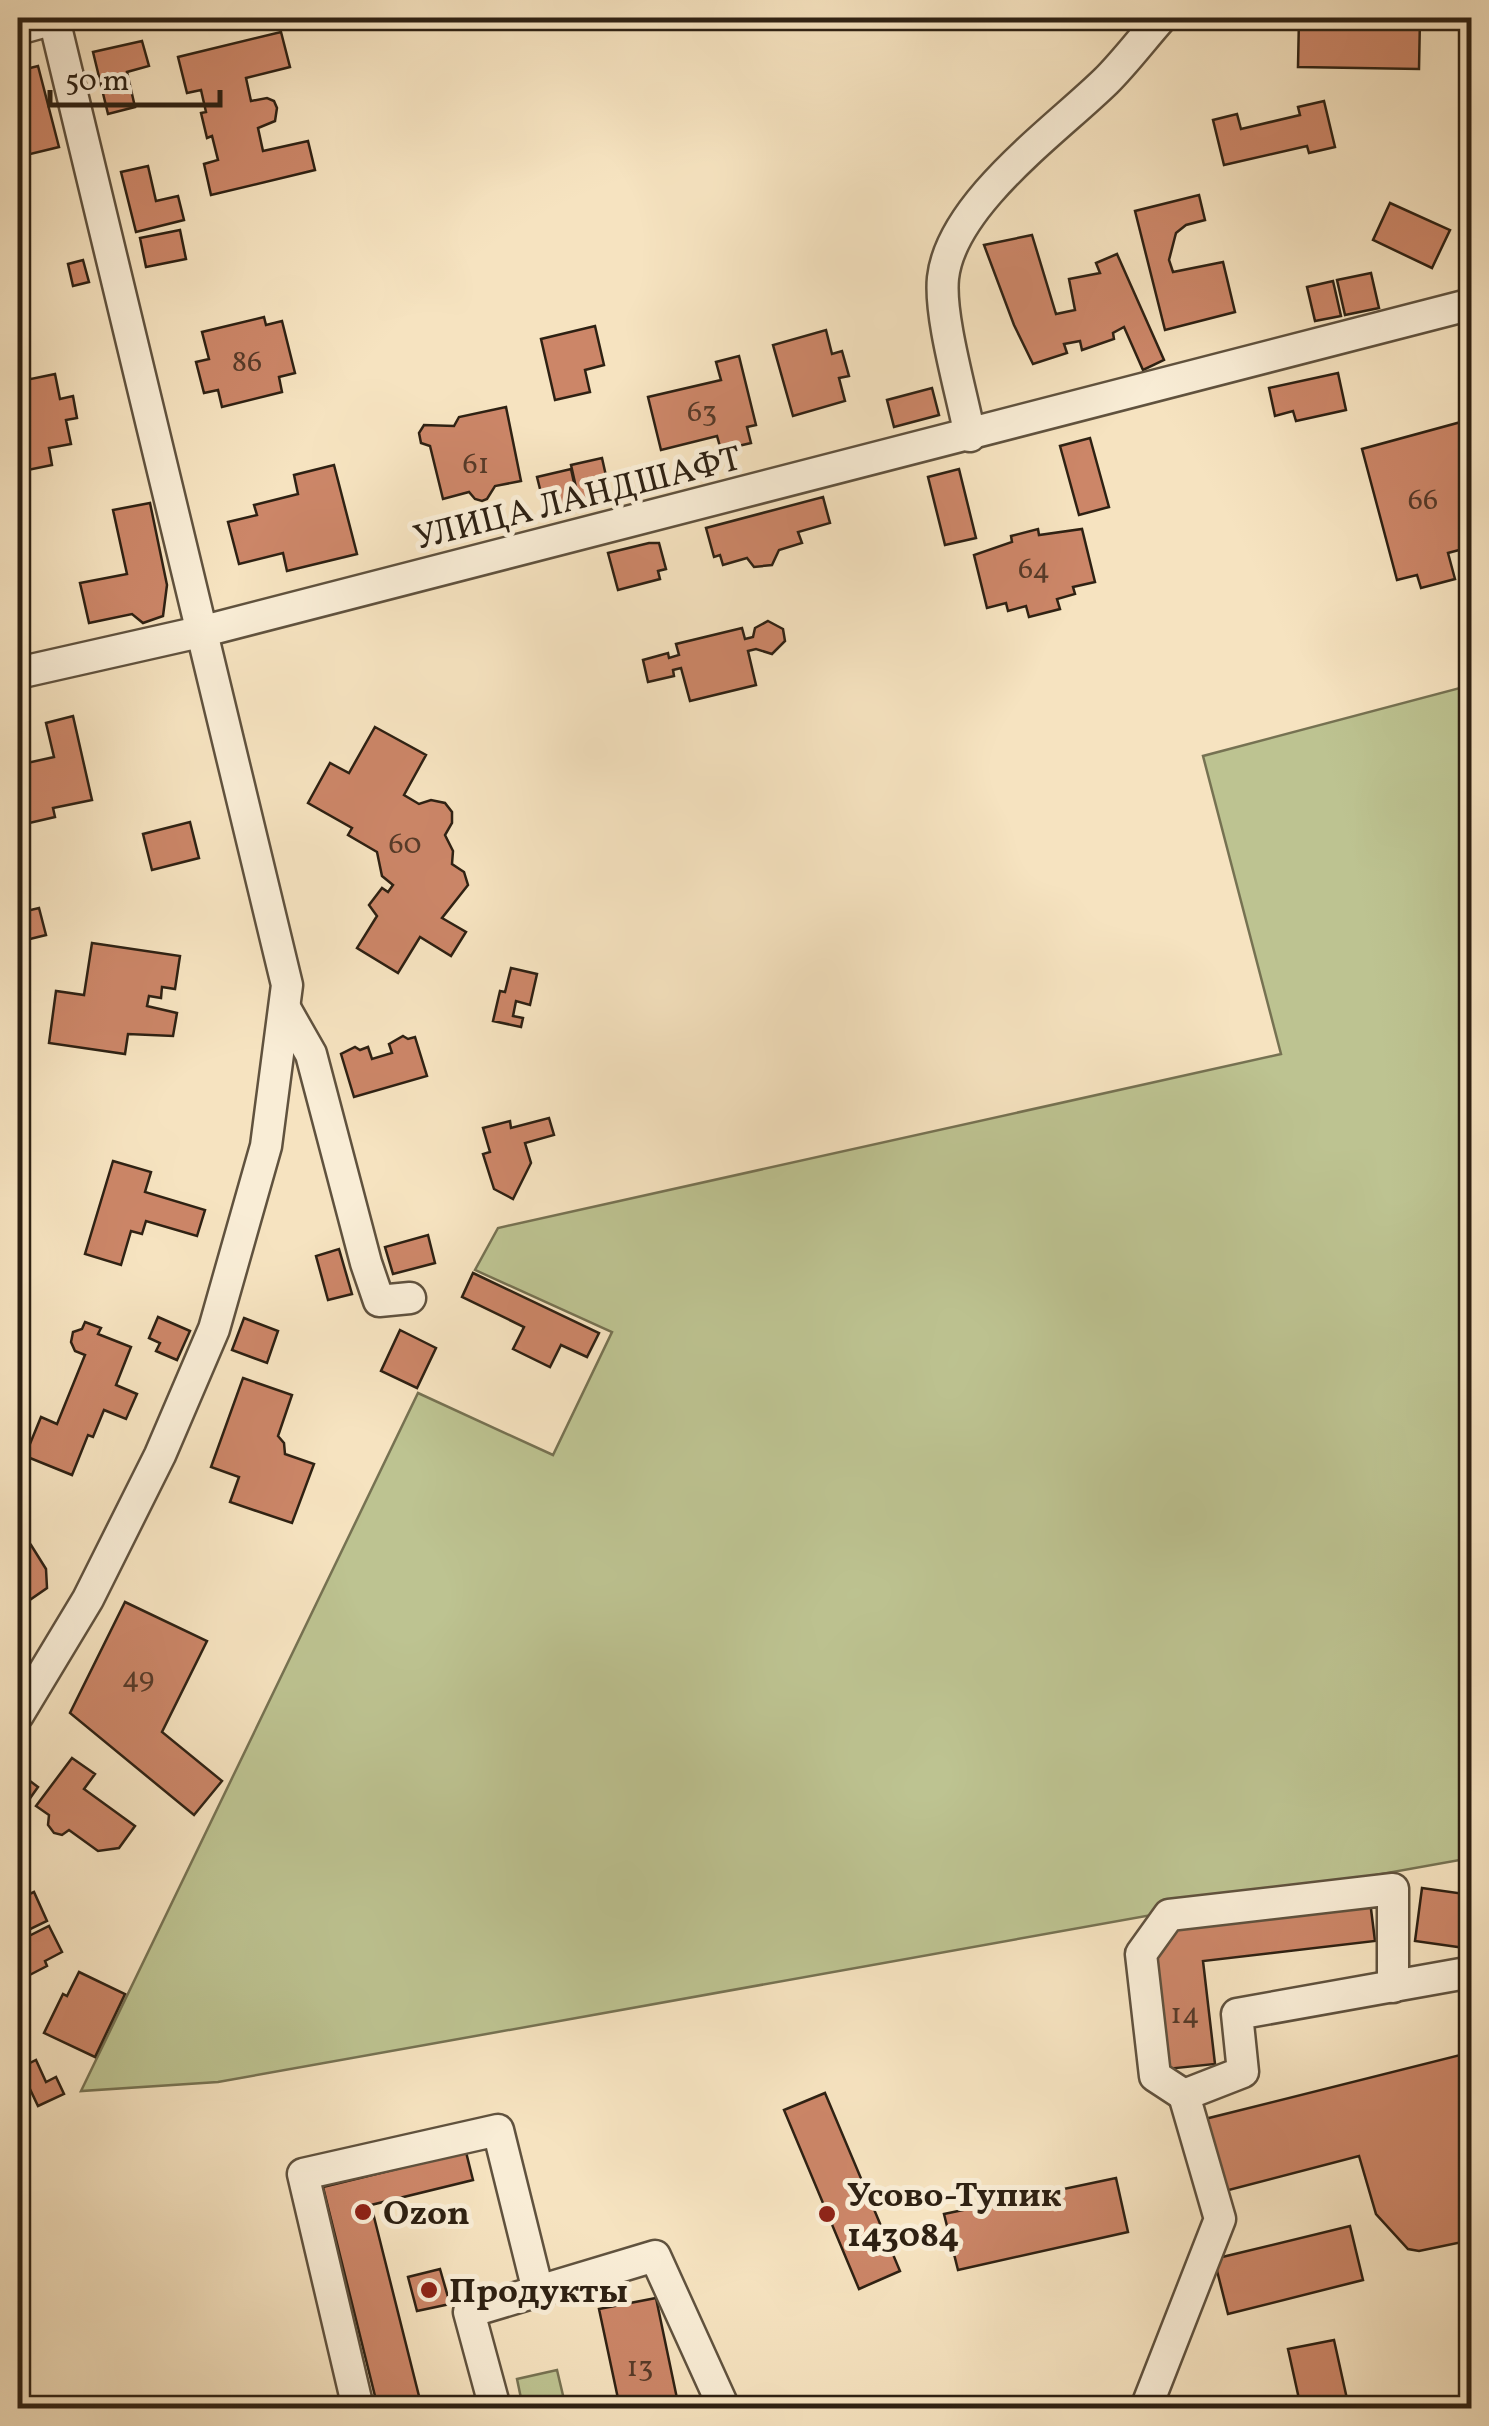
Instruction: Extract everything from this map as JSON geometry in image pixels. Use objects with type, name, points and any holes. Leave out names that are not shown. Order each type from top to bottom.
[{"type":"street","points":[[18,29],[55,18],[287,985],[266,1146],[214,1329],[160,1455],[104,1567],[18,1716]]},
{"type":"street","points":[[970,436],[943,303],[947,256],[964,224],[1003,176],[1108,78],[1162,18]]},
{"type":"street","name":"УЛИЦА ЛАНДШАФТ","points":[[18,673],[204,631],[1472,304]]},
{"type":"street","points":[[286,1010],[311,1054],[362,1248],[380,1301],[410,1298]]},
{"type":"street","points":[[1146,2408],[1220,2219],[1184,2095],[1155,2076],[1141,1954],[1169,1915],[1393,1889],[1394,1986]]},
{"type":"street","points":[[1184,2095],[1243,2072],[1237,2014],[1472,1972]]},
{"type":"street","points":[[358,2408],[303,2174],[498,2130],[538,2291]]},
{"type":"street","points":[[494,2408],[469,2312],[655,2256],[724,2408]]},
{"type":"green space","points":[[1471,685],[1471,1858],[218,2082],[81,2091],[418,1393],[553,1455],[612,1332],[475,1270],[498,1228],[1281,1054],[1203,756]]},
{"type":"green space","points":[[557,2370],[566,2408],[523,2408],[517,2379]]},
{"type":"building","points":[[1299,18],[1420,18],[1419,69],[1298,67]]},
{"type":"building","points":[[281,32],[290,67],[246,78],[251,101],[267,98],[277,108],[275,121],[258,128],[263,151],[308,141],[315,170],[211,195],[204,164],[218,160],[212,136],[207,138],[201,90],[187,93],[178,57]]},
{"type":"building","points":[[142,41],[149,66],[127,72],[135,107],[108,114],[93,52]]},
{"type":"building","points":[[38,66],[59,147],[18,157],[18,71]]},
{"type":"building","points":[[1324,101],[1335,147],[1309,153],[1307,146],[1224,165],[1213,120],[1237,114],[1241,129],[1300,115],[1298,107]]},
{"type":"building","points":[[148,166],[156,201],[178,196],[184,220],[136,232],[121,172]]},
{"type":"building","points":[[1199,195],[1205,220],[1186,225],[1176,233],[1169,260],[1173,272],[1223,262],[1235,312],[1165,330],[1135,211]]},
{"type":"building","points":[[1390,203],[1450,230],[1432,268],[1373,240]]},
{"type":"building","points":[[180,230],[186,259],[146,267],[140,238]]},
{"type":"building","points":[[1032,235],[1056,314],[1075,310],[1069,279],[1100,273],[1096,263],[1117,254],[1164,360],[1143,370],[1124,327],[1113,333],[1114,339],[1082,350],[1080,341],[1064,344],[1067,353],[1033,364],[984,245]]},
{"type":"building","points":[[83,260],[89,282],[73,286],[68,264]]},
{"type":"building","points":[[1371,273],[1379,308],[1345,315],[1337,280]]},
{"type":"building","points":[[1333,281],[1341,316],[1315,321],[1307,287]]},
{"type":"building","points":[[264,317],[266,325],[282,321],[295,373],[279,377],[282,392],[222,407],[218,390],[204,393],[196,362],[209,359],[202,332]]},
{"type":"building","points":[[595,326],[604,365],[585,370],[590,392],[555,400],[541,339]]},
{"type":"building","points":[[826,330],[832,354],[842,351],[849,376],[839,378],[845,401],[793,416],[773,345]]},
{"type":"building","points":[[739,356],[756,425],[747,427],[751,443],[721,450],[717,436],[661,450],[648,397],[721,380],[716,362]]},
{"type":"building","points":[[18,369],[31,379],[55,374],[60,399],[73,396],[77,418],[66,420],[71,444],[49,448],[52,465],[18,472]]},
{"type":"building","points":[[1338,373],[1346,410],[1296,421],[1293,411],[1275,416],[1269,388]]},
{"type":"building","points":[[932,388],[939,415],[894,427],[887,400]]},
{"type":"building","points":[[506,407],[521,481],[495,486],[482,501],[469,492],[443,499],[430,446],[421,443],[419,433],[424,425],[454,426],[459,417]]},
{"type":"building","points":[[1472,419],[1472,564],[1464,566],[1459,550],[1448,553],[1455,579],[1421,588],[1417,575],[1397,580],[1362,449]]},
{"type":"building","points":[[1090,438],[1109,507],[1079,515],[1060,446]]},
{"type":"building","points":[[602,458],[611,498],[580,505],[571,465]]},
{"type":"building","points":[[334,465],[357,554],[287,571],[283,553],[239,564],[228,522],[257,515],[254,505],[298,494],[294,475]]},
{"type":"building","points":[[571,469],[580,510],[547,517],[537,477]]},
{"type":"building","points":[[959,469],[976,538],[945,545],[928,477]]},
{"type":"building","points":[[823,497],[830,523],[798,532],[802,543],[779,550],[772,565],[754,567],[747,558],[723,565],[720,555],[714,557],[706,528]]},
{"type":"building","points":[[150,503],[167,585],[163,616],[143,623],[132,614],[89,623],[80,583],[127,574],[113,510]]},
{"type":"building","points":[[1038,529],[1039,535],[1082,529],[1095,582],[1073,587],[1075,594],[1057,599],[1060,609],[1029,617],[1026,606],[1008,611],[1006,603],[987,608],[974,555],[1012,542],[1011,536]]},
{"type":"building","points":[[659,543],[666,569],[658,571],[660,579],[618,590],[608,553]]},
{"type":"building","points":[[768,621],[783,629],[785,641],[772,654],[748,651],[756,685],[690,701],[681,668],[673,670],[674,676],[648,682],[643,660],[668,653],[669,658],[679,655],[676,644],[742,628],[745,639],[753,637],[755,628]]},
{"type":"building","points":[[73,716],[92,800],[53,808],[55,817],[25,824],[23,813],[18,814],[18,765],[54,757],[46,723]]},
{"type":"building","points":[[375,727],[426,755],[404,795],[419,804],[431,800],[445,803],[452,812],[452,823],[445,835],[453,851],[452,864],[464,872],[468,885],[442,918],[466,932],[451,956],[420,937],[398,973],[357,948],[377,916],[369,905],[382,888],[388,892],[393,885],[382,876],[377,852],[348,835],[352,828],[308,803],[330,763],[349,773]]},
{"type":"building","points":[[190,822],[199,858],[152,870],[143,834]]},
{"type":"building","points":[[39,908],[46,935],[18,942],[18,913]]},
{"type":"building","points":[[92,943],[180,956],[175,989],[162,987],[161,998],[149,996],[147,1006],[177,1013],[173,1036],[128,1034],[125,1054],[49,1043],[56,991],[84,995]]},
{"type":"building","points":[[511,968],[537,974],[530,1005],[516,1001],[513,1016],[523,1018],[521,1027],[493,1021],[500,991],[505,992]]},
{"type":"building","points":[[403,1036],[415,1037],[427,1076],[354,1097],[341,1054],[355,1047],[368,1047],[372,1059],[392,1053],[389,1044]]},
{"type":"building","points":[[549,1118],[554,1135],[525,1143],[531,1163],[513,1199],[494,1189],[483,1154],[490,1152],[483,1128],[510,1121],[511,1128]]},
{"type":"building","points":[[113,1161],[151,1172],[145,1192],[205,1210],[197,1236],[146,1221],[142,1234],[131,1231],[121,1265],[85,1254]]},
{"type":"building","points":[[428,1235],[435,1263],[393,1274],[385,1247]]},
{"type":"building","points":[[339,1249],[352,1294],[328,1300],[316,1256]]},
{"type":"building","points":[[473,1273],[599,1333],[587,1357],[561,1345],[550,1367],[513,1349],[524,1327],[462,1297]]},
{"type":"building","points":[[158,1317],[190,1331],[177,1360],[156,1351],[160,1343],[149,1338]]},
{"type":"building","points":[[244,1318],[278,1331],[267,1363],[232,1350]]},
{"type":"building","points":[[85,1322],[101,1328],[98,1334],[131,1347],[116,1385],[137,1394],[126,1419],[104,1410],[93,1437],[88,1435],[72,1475],[25,1456],[41,1417],[57,1424],[85,1355],[75,1351],[71,1342],[73,1332],[82,1329]]},
{"type":"building","points":[[400,1330],[436,1348],[417,1388],[381,1371]]},
{"type":"building","points":[[243,1378],[292,1395],[278,1436],[284,1443],[285,1454],[314,1464],[292,1523],[230,1502],[239,1477],[211,1467]]},
{"type":"building","points":[[31,1545],[46,1569],[47,1588],[18,1608],[18,1553]]},
{"type":"building","points":[[125,1602],[207,1641],[162,1732],[222,1781],[194,1815],[70,1713]]},
{"type":"building","points":[[72,1758],[95,1774],[84,1789],[135,1826],[119,1848],[98,1851],[69,1830],[62,1835],[54,1833],[48,1825],[49,1815],[36,1806]]},
{"type":"building","points":[[18,1772],[38,1787],[21,1811],[18,1808]]},
{"type":"building","points":[[18,1880],[25,1896],[34,1892],[47,1921],[18,1935]]},
{"type":"building","points":[[1422,1888],[1472,1895],[1472,1949],[1415,1941]]},
{"type":"building","points":[[1370,1901],[1375,1941],[1203,1961],[1215,2064],[1167,2069],[1155,1956],[1179,1923]]},
{"type":"building","points":[[49,1926],[62,1952],[45,1961],[47,1966],[18,1981],[18,1949],[24,1946],[21,1940]]},
{"type":"building","points":[[79,1972],[125,1994],[95,2057],[44,2033]]},
{"type":"building","points":[[1472,2052],[1472,2240],[1419,2251],[1408,2249],[1376,2214],[1359,2156],[1221,2192],[1197,2121]]},
{"type":"building","points":[[36,2060],[46,2082],[56,2077],[64,2094],[38,2106],[20,2068]]},
{"type":"building","points":[[825,2093],[900,2271],[859,2289],[784,2110]]},
{"type":"building","points":[[466,2152],[473,2180],[371,2205],[422,2408],[378,2408],[323,2187]]},
{"type":"building","points":[[1116,2178],[1128,2232],[958,2270],[944,2214]]},
{"type":"building","points":[[1350,2226],[1363,2280],[1228,2314],[1214,2259]]},
{"type":"building","name":"Продукты","points":[[440,2269],[450,2304],[417,2311],[408,2277]]},
{"type":"building","points":[[656,2298],[679,2408],[620,2408],[599,2309]]},
{"type":"building","points":[[1334,2340],[1349,2408],[1301,2408],[1288,2349]]},
{"type":"place","name":"Ozon","points":[[363,2212]]},
{"type":"place","name":"Усово-Тупик 143084","points":[[827,2214]]},
{"type":"place","name":"Продукты","points":[[429,2290]]}]
